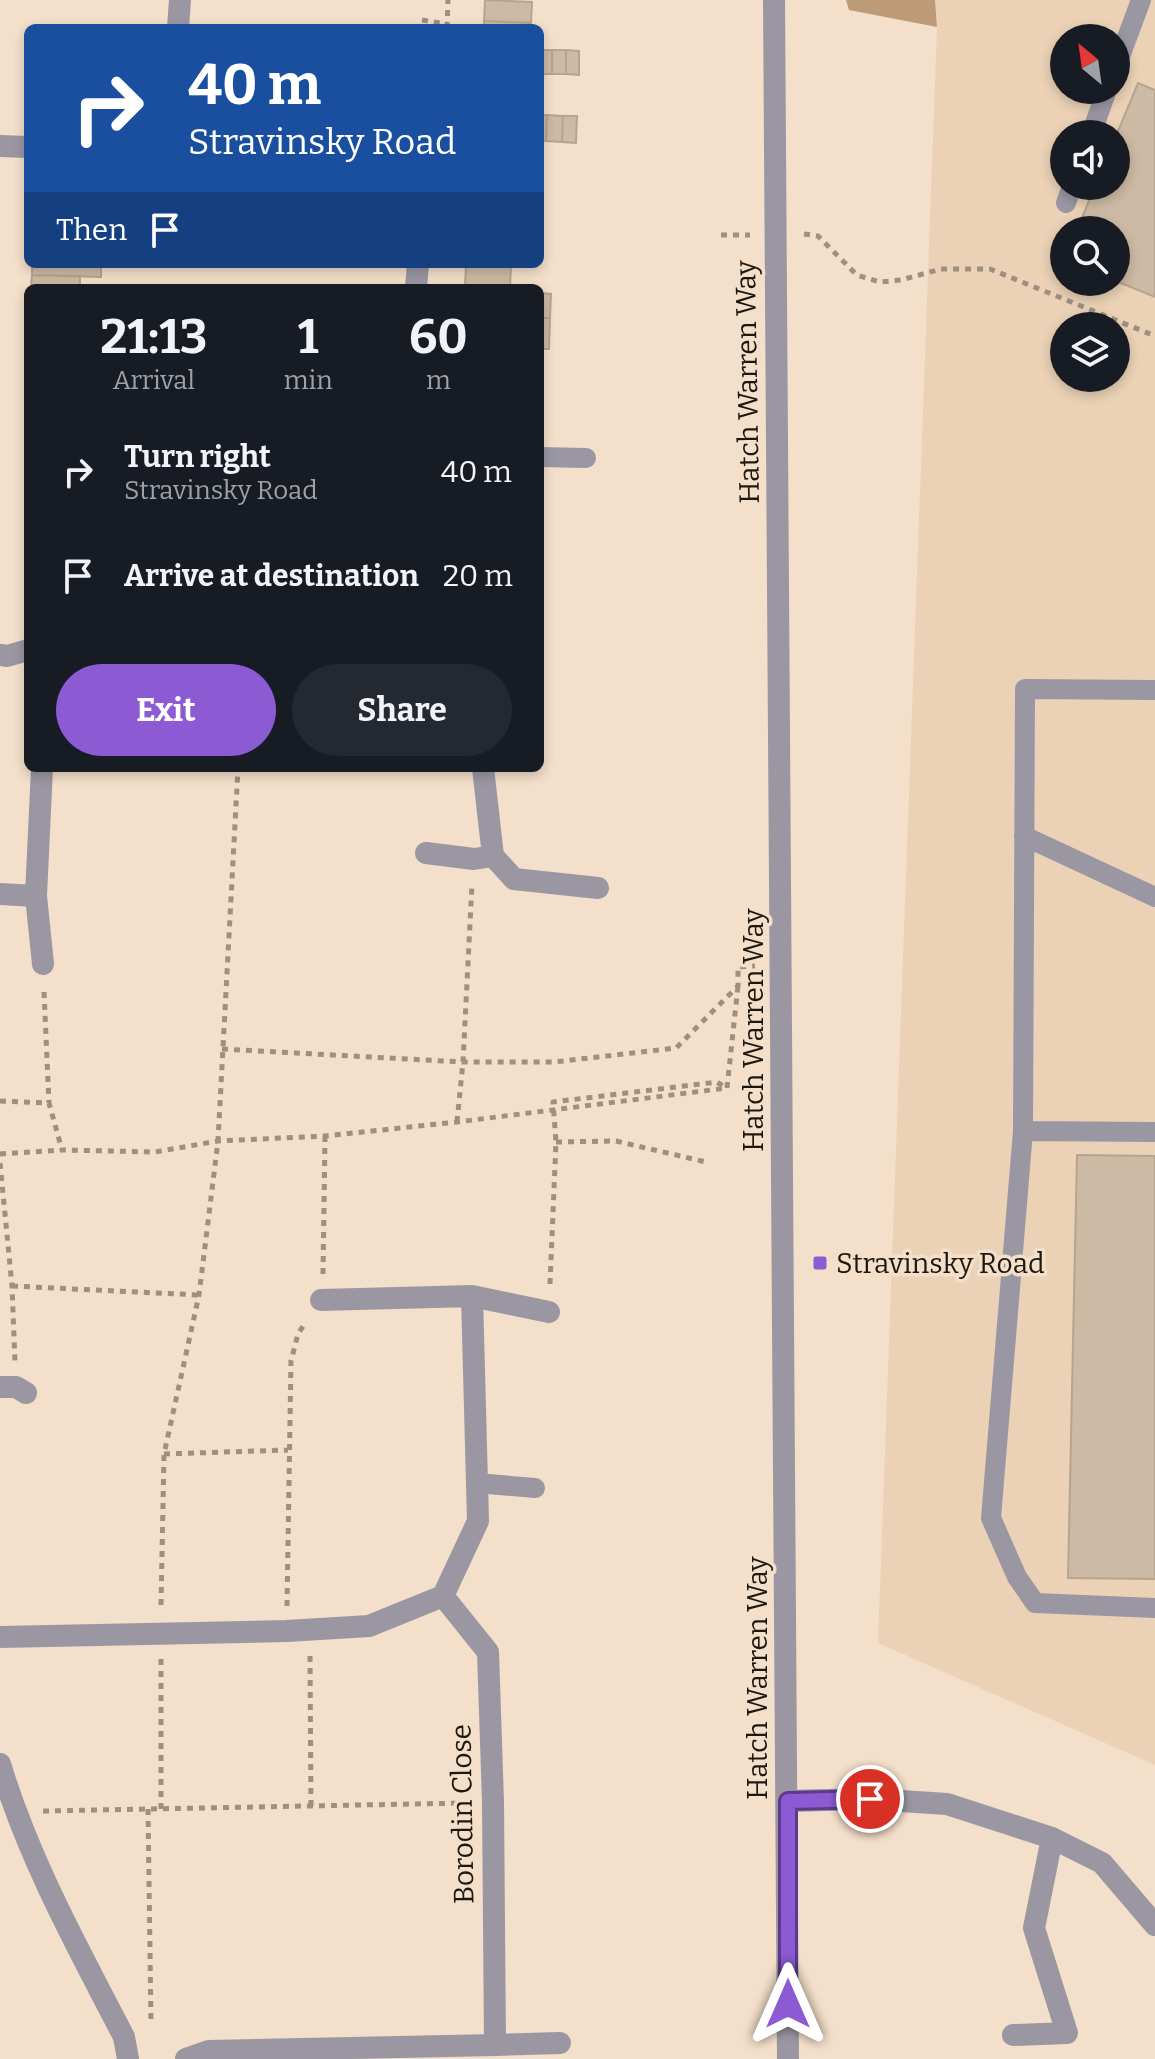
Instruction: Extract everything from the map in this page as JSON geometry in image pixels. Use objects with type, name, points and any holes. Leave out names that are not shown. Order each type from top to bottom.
[{"type":"street","points":[[178,24],[180,0]]},
{"type":"street","name":"Hatch Warren Way","points":[[774,0],[788,2059]]},
{"type":"street","points":[[0,146],[24,147]]},
{"type":"street","points":[[0,655],[24,651]]},
{"type":"street","points":[[42,772],[36,896],[43,964]]},
{"type":"street","points":[[483,772],[484,857]]},
{"type":"street","points":[[426,853],[484,857],[514,879],[598,888]]},
{"type":"street","points":[[0,894],[36,896]]},
{"type":"street","points":[[0,1637],[287,1631],[369,1626],[443,1596],[478,1521],[472,1296]]},
{"type":"street","points":[[321,1300],[472,1296],[549,1312]]},
{"type":"street","name":"Borodin Close","points":[[443,1596],[488,1652],[495,2045]]},
{"type":"street","points":[[0,1764],[14,1812],[51,1895],[124,2037],[128,2059]]},
{"type":"street","points":[[788,1801],[870,1799],[947,1804],[1052,1838],[1102,1863],[1155,1925]]},
{"type":"street","points":[[1013,2035],[1067,2033],[1034,1928],[1052,1838]]},
{"type":"street","points":[[186,2059],[209,2051],[560,2043]]},
{"type":"lane","points":[[1130,29],[1141,0]]},
{"type":"lane","points":[[544,457],[586,458]]},
{"type":"lane","points":[[1155,690],[1025,689],[1023,1131],[991,1518],[1017,1577],[1035,1603],[1155,1608]]},
{"type":"lane","points":[[1024,836],[1155,897]]},
{"type":"lane","points":[[1023,1131],[1155,1132]]},
{"type":"lane","points":[[477,1483],[535,1488]]},
{"type":"path","points":[[447,24],[448,0]]},
{"type":"path","points":[[422,20],[439,24]]},
{"type":"path","points":[[802,233],[818,236],[857,275],[880,282],[901,280],[941,269],[990,269],[1155,336]]},
{"type":"path","points":[[721,235],[758,234]]},
{"type":"path","points":[[161,1809],[164,1454],[199,1295],[218,1141],[238,772]]},
{"type":"path","points":[[457,1122],[484,857]]},
{"type":"path","points":[[43,964],[49,1103],[62,1150]]},
{"type":"path","points":[[0,1154],[62,1150],[155,1152],[218,1141],[325,1136],[727,1088],[738,967],[761,966]]},
{"type":"path","points":[[222,1049],[463,1062],[554,1062],[676,1048],[738,986]]},
{"type":"path","points":[[0,1101],[49,1103]]},
{"type":"path","points":[[549,1312],[556,1142],[552,1109]]},
{"type":"path","points":[[287,1631],[291,1361],[298,1334],[321,1300],[325,1136]]},
{"type":"path","points":[[556,1142],[616,1141],[706,1162]]},
{"type":"path","points":[[0,1163],[12,1286],[14,1389]]},
{"type":"path","points":[[12,1286],[199,1295]]},
{"type":"path","points":[[164,1454],[288,1450]]},
{"type":"path","points":[[310,1630],[311,1807]]},
{"type":"path","points":[[14,1812],[493,1802]]},
{"type":"path","points":[[148,1809],[151,2030]]},
{"type":"shaded area","points":[[846,0],[935,0],[937,27],[849,10]]},
{"type":"shaded area","points":[[935,0],[1155,0],[1155,1765],[878,1643],[937,27]]},
{"type":"building","points":[[485,0],[532,2],[531,23],[484,21]]},
{"type":"building","points":[[484,21],[531,23],[531,24],[484,24]]},
{"type":"building","points":[[544,50],[552,50],[552,74],[544,74]]},
{"type":"building","points":[[552,50],[566,50],[566,74],[552,74]]},
{"type":"building","points":[[566,50],[579,51],[579,75],[566,74]]},
{"type":"building","points":[[1138,83],[1155,90],[1155,297],[1130,287],[1130,216],[1083,216],[1089,200],[1130,200],[1130,120],[1123,120]]},
{"type":"building","points":[[544,115],[547,115],[544,141]]},
{"type":"building","points":[[547,115],[563,116],[562,142],[546,141]]},
{"type":"building","points":[[563,116],[577,116],[576,143],[562,142]]},
{"type":"building","points":[[32,268],[101,268],[101,277],[32,275]]},
{"type":"building","points":[[466,268],[511,268],[510,284],[465,284]]},
{"type":"building","points":[[32,275],[80,276],[80,284],[31,284]]},
{"type":"building","points":[[544,293],[551,294],[550,318],[544,318]]},
{"type":"building","points":[[544,318],[550,318],[549,349],[544,349]]},
{"type":"building","points":[[1077,1155],[1155,1156],[1155,1579],[1068,1578]]},
{"type":"place","name":"Stravinsky Road","points":[[820,1263]]},
{"type":"route","points":[[788,2004],[788,1801],[870,1799]]}]
